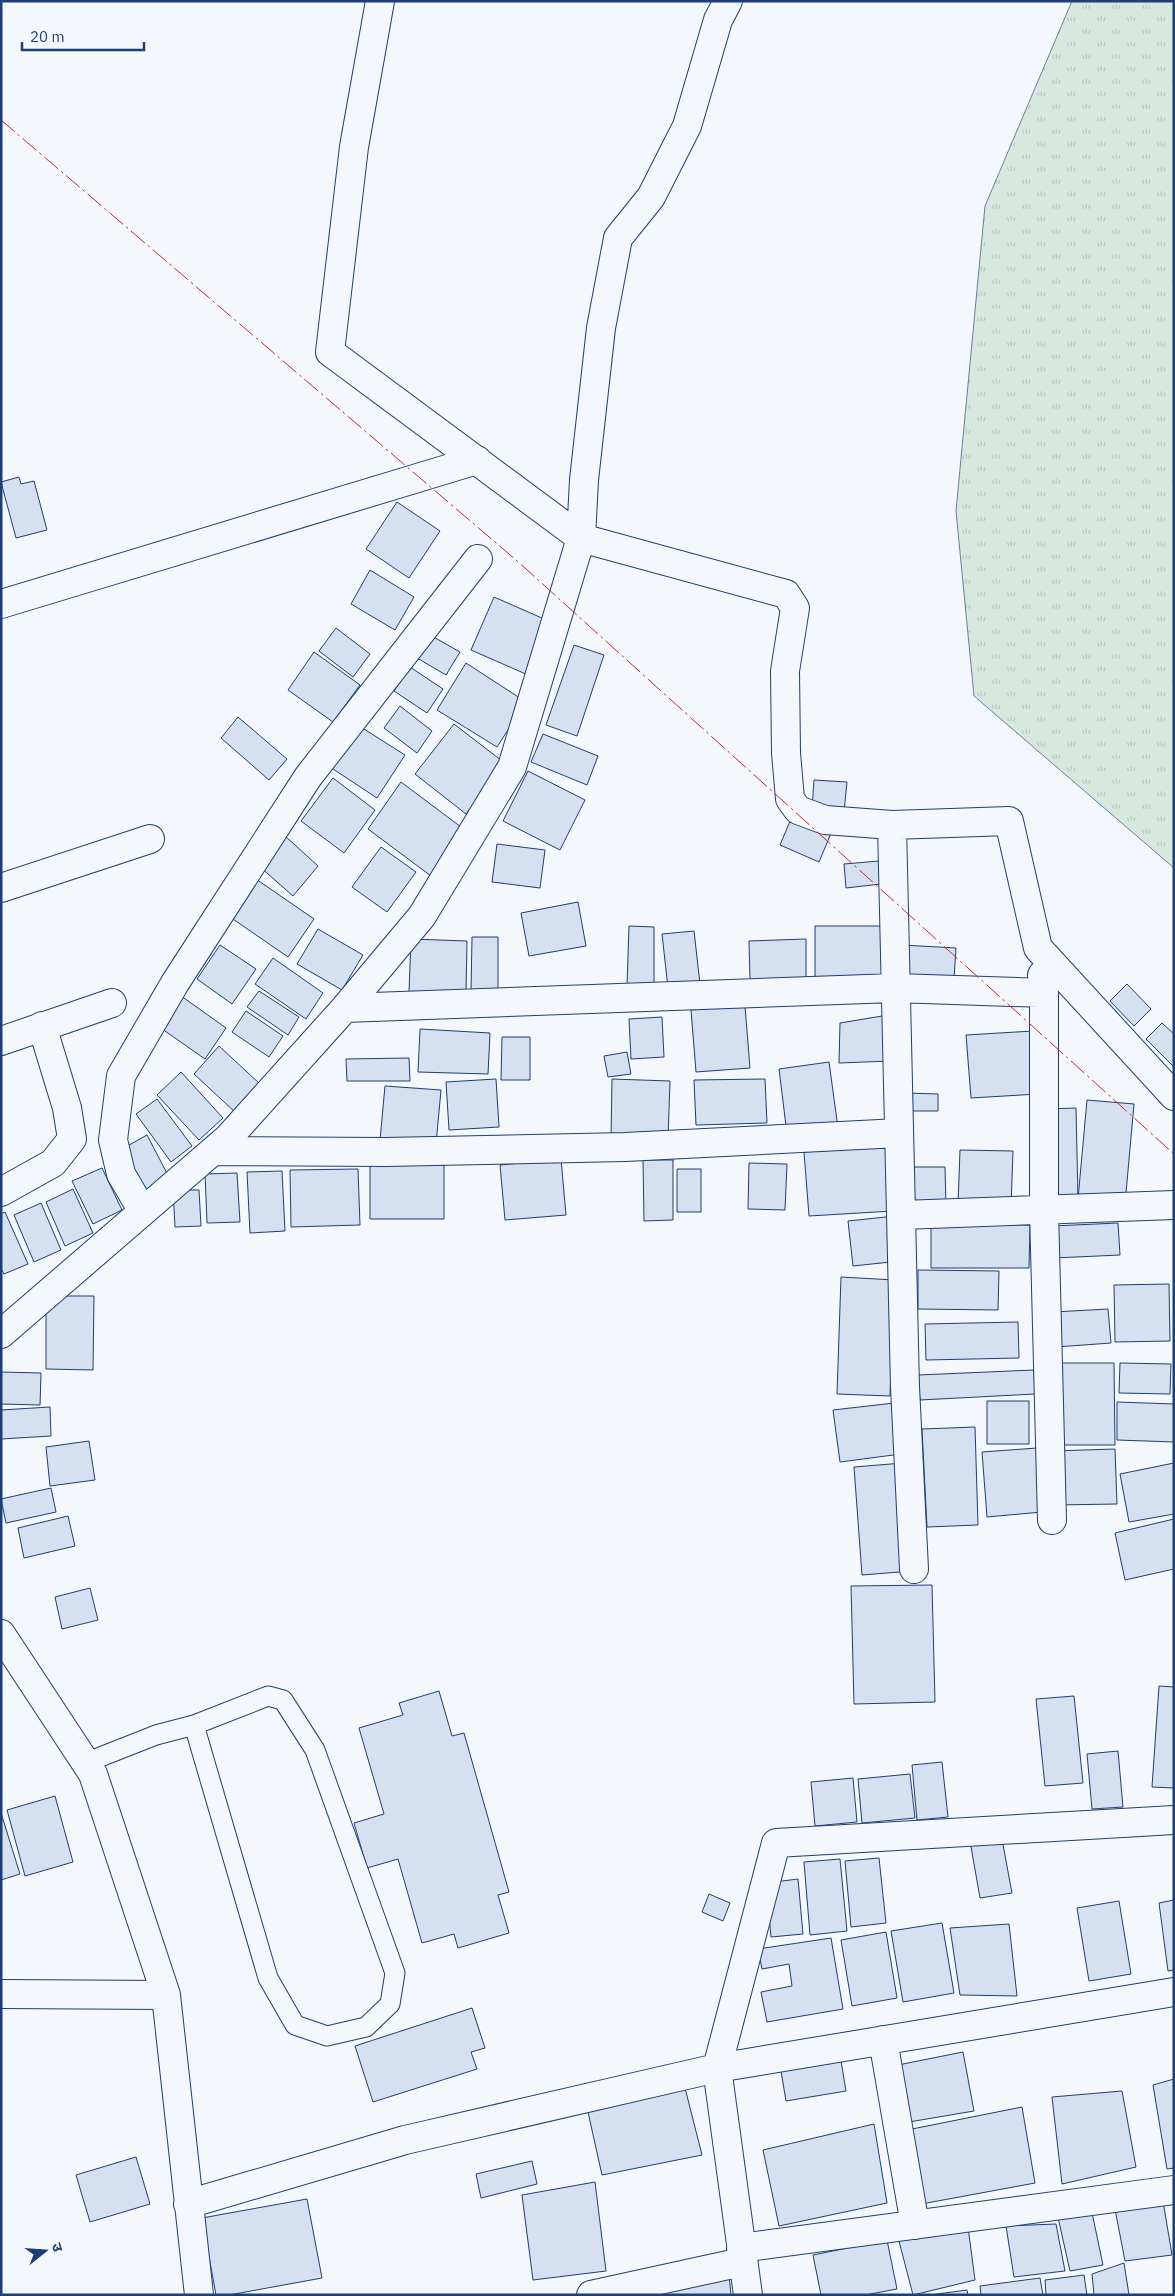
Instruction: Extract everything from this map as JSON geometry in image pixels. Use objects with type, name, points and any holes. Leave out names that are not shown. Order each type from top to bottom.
[{"type":"street","points":[[380,1],[354,147],[330,352],[581,538],[786,594],[795,608],[785,671],[786,753],[790,799],[798,810],[825,820],[892,826],[1008,821],[1038,948],[1044,993],[1044,1210],[1052,1520]]},
{"type":"street","points":[[1,1334],[142,1210],[228,1138],[345,1008],[422,916],[512,767],[581,538],[584,480],[601,328],[618,238],[651,196],[687,126],[718,20],[728,1]]},
{"type":"street","points":[[1,604],[477,460]]},
{"type":"street","points":[[142,1210],[121,1174],[113,1140],[121,1076],[175,983],[308,776],[478,559]]},
{"type":"street","points":[[892,826],[905,1387],[914,1569]]},
{"type":"street","points":[[1,888],[150,839]]},
{"type":"street","points":[[1038,948],[1174,1096]]},
{"type":"street","points":[[345,1008],[895,988],[1044,993]]},
{"type":"street","points":[[1,1041],[112,1004]]},
{"type":"street","points":[[1,1192],[53,1163],[72,1139],[67,1108],[42,1026]]},
{"type":"street","points":[[212,1152],[385,1152],[625,1147],[899,1133]]},
{"type":"street","points":[[902,1216],[1174,1205]]},
{"type":"street","points":[[1,1634],[93,1774],[166,1995],[199,2295]]},
{"type":"street","points":[[748,2295],[716,2068],[776,1843],[1174,1820]]},
{"type":"street","points":[[188,2204],[405,2140],[716,2068],[1174,1992]]},
{"type":"street","points":[[1,1994],[166,1995]]},
{"type":"street","points":[[883,2040],[914,2225]]},
{"type":"street","points":[[591,2295],[741,2255],[914,2225],[1174,2190]]},
{"type":"lane","points":[[85,1763],[156,1735],[194,1725],[268,1696],[283,1700],[315,1750],[395,1973],[390,2004],[366,2027],[326,2036],[295,2025],[268,1978],[194,1725]]},
{"type":"green space","points":[[1072,1],[1174,1],[1174,868],[974,696],[956,511],[985,206]]},
{"type":"building","points":[[19,477],[21,484],[34,481],[47,530],[16,538],[1,482]]},
{"type":"building","points":[[397,502],[440,531],[409,578],[366,549]]},
{"type":"building","points":[[370,570],[414,597],[395,630],[351,604]]},
{"type":"building","points":[[494,597],[551,622],[528,675],[471,650]]},
{"type":"building","points":[[336,628],[370,654],[353,677],[319,651]]},
{"type":"building","points":[[430,635],[460,652],[446,675],[417,658]]},
{"type":"building","points":[[574,645],[604,655],[577,736],[546,725]]},
{"type":"building","points":[[314,652],[360,685],[333,722],[288,690]]},
{"type":"building","points":[[466,663],[526,702],[497,747],[437,710]]},
{"type":"building","points":[[410,667],[443,689],[427,713],[394,691]]},
{"type":"building","points":[[400,706],[432,731],[417,753],[384,728]]},
{"type":"building","points":[[238,717],[287,759],[269,780],[221,738]]},
{"type":"building","points":[[356,724],[405,755],[377,798],[330,767]]},
{"type":"building","points":[[454,724],[506,764],[466,814],[415,774]]},
{"type":"building","points":[[543,734],[598,756],[587,785],[531,762]]},
{"type":"building","points":[[528,771],[585,800],[560,850],[503,821]]},
{"type":"building","points":[[333,778],[375,810],[344,853],[301,821]]},
{"type":"building","points":[[814,780],[847,782],[844,812],[812,809]]},
{"type":"building","points":[[401,782],[465,830],[431,876],[368,829]]},
{"type":"building","points":[[793,814],[832,831],[819,862],[780,845]]},
{"type":"building","points":[[285,836],[318,866],[293,896],[259,866]]},
{"type":"building","points":[[497,844],[545,850],[540,888],[492,882]]},
{"type":"building","points":[[381,847],[416,872],[387,912],[352,887]]},
{"type":"building","points":[[879,861],[881,884],[846,888],[844,864]]},
{"type":"building","points":[[256,879],[314,919],[288,957],[230,917]]},
{"type":"building","points":[[578,902],[586,946],[529,956],[521,913]]},
{"type":"building","points":[[629,926],[654,927],[654,985],[627,985]]},
{"type":"building","points":[[815,926],[886,926],[887,979],[815,980]]},
{"type":"building","points":[[318,929],[363,955],[342,990],[297,964]]},
{"type":"building","points":[[694,931],[700,984],[668,988],[662,934]]},
{"type":"building","points":[[472,937],[498,937],[498,991],[471,991]]},
{"type":"building","points":[[411,939],[467,941],[466,994],[409,992]]},
{"type":"building","points":[[806,939],[806,978],[750,980],[749,941]]},
{"type":"building","points":[[220,945],[256,969],[232,1004],[197,979]]},
{"type":"building","points":[[902,945],[956,948],[954,979],[900,975]]},
{"type":"building","points":[[273,958],[323,993],[306,1019],[255,984]]},
{"type":"building","points":[[1127,984],[1151,1009],[1134,1026],[1110,1001]]},
{"type":"building","points":[[259,991],[299,1017],[288,1035],[247,1007]]},
{"type":"building","points":[[177,993],[226,1028],[205,1059],[155,1024]]},
{"type":"building","points":[[745,1006],[750,1068],[696,1072],[691,1010]]},
{"type":"building","points":[[246,1011],[283,1036],[269,1057],[232,1032]]},
{"type":"building","points":[[888,1015],[891,1061],[839,1063],[840,1023]]},
{"type":"building","points":[[662,1017],[664,1057],[631,1059],[629,1019]]},
{"type":"building","points":[[1162,1023],[1174,1034],[1174,1067],[1146,1039]]},
{"type":"building","points":[[420,1029],[490,1033],[488,1074],[418,1072]]},
{"type":"building","points":[[1033,1031],[1038,1094],[971,1098],[966,1035]]},
{"type":"building","points":[[502,1037],[530,1037],[530,1080],[501,1080]]},
{"type":"building","points":[[219,1046],[261,1085],[236,1113],[194,1074]]},
{"type":"building","points":[[627,1052],[631,1074],[608,1077],[604,1056]]},
{"type":"building","points":[[409,1058],[410,1081],[347,1081],[346,1059]]},
{"type":"building","points":[[829,1062],[838,1128],[787,1134],[779,1069]]},
{"type":"building","points":[[181,1072],[223,1118],[199,1140],[157,1095]]},
{"type":"building","points":[[496,1079],[499,1127],[449,1130],[446,1082]]},
{"type":"building","points":[[612,1079],[670,1081],[668,1139],[611,1138]]},
{"type":"building","points":[[765,1079],[767,1123],[696,1125],[694,1080]]},
{"type":"building","points":[[385,1086],[441,1090],[436,1144],[380,1140]]},
{"type":"building","points":[[905,1093],[938,1094],[938,1111],[905,1111]]},
{"type":"building","points":[[157,1099],[192,1146],[171,1162],[136,1114]]},
{"type":"building","points":[[1087,1100],[1134,1104],[1125,1204],[1078,1199]]},
{"type":"building","points":[[1076,1108],[1078,1199],[1047,1200],[1046,1109]]},
{"type":"building","points":[[147,1135],[170,1179],[146,1193],[122,1149]]},
{"type":"building","points":[[888,1147],[893,1211],[809,1216],[804,1152]]},
{"type":"building","points":[[960,1150],[1013,1151],[1011,1207],[958,1205]]},
{"type":"building","points":[[561,1159],[566,1215],[505,1220],[500,1165]]},
{"type":"building","points":[[643,1160],[673,1160],[673,1220],[644,1221]]},
{"type":"building","points":[[749,1163],[787,1164],[785,1210],[748,1209]]},
{"type":"building","points":[[370,1165],[444,1165],[444,1219],[370,1219]]},
{"type":"building","points":[[910,1167],[945,1167],[946,1208],[912,1208]]},
{"type":"building","points":[[102,1168],[122,1210],[93,1224],[72,1181]]},
{"type":"building","points":[[358,1169],[360,1225],[291,1227],[290,1170]]},
{"type":"building","points":[[677,1169],[701,1169],[701,1212],[677,1212]]},
{"type":"building","points":[[282,1171],[285,1231],[250,1233],[247,1172]]},
{"type":"building","points":[[237,1173],[240,1222],[207,1223],[205,1174]]},
{"type":"building","points":[[73,1189],[93,1233],[65,1246],[46,1202]]},
{"type":"building","points":[[173,1190],[199,1190],[201,1226],[175,1227]]},
{"type":"building","points":[[41,1203],[61,1250],[34,1262],[14,1215]]},
{"type":"building","points":[[5,1212],[28,1264],[4,1274],[1,1269],[1,1214]]},
{"type":"building","points":[[895,1216],[900,1261],[853,1266],[848,1221]]},
{"type":"building","points":[[1118,1223],[1120,1255],[1054,1258],[1052,1226]]},
{"type":"building","points":[[931,1224],[1030,1225],[1029,1268],[931,1268]]},
{"type":"building","points":[[918,1270],[999,1271],[998,1310],[918,1309]]},
{"type":"building","points":[[841,1277],[894,1280],[890,1396],[837,1394]]},
{"type":"building","points":[[1169,1284],[1170,1341],[1115,1342],[1114,1285]]},
{"type":"building","points":[[46,1296],[94,1296],[93,1370],[46,1369]]},
{"type":"building","points":[[1108,1309],[1111,1343],[1056,1347],[1053,1312]]},
{"type":"building","points":[[1018,1322],[1019,1358],[926,1360],[925,1324]]},
{"type":"building","points":[[1056,1363],[1114,1363],[1115,1445],[1056,1445]]},
{"type":"building","points":[[1120,1363],[1171,1364],[1170,1394],[1119,1393]]},
{"type":"building","points":[[1034,1370],[1035,1394],[920,1400],[918,1375]]},
{"type":"building","points":[[1,1372],[41,1373],[40,1405],[1,1404]]},
{"type":"building","points":[[987,1401],[1029,1401],[1029,1444],[987,1444]]},
{"type":"building","points":[[1117,1402],[1174,1404],[1174,1442],[1117,1440]]},
{"type":"building","points":[[894,1403],[901,1454],[840,1462],[833,1410]]},
{"type":"building","points":[[50,1407],[51,1436],[1,1439],[1,1410]]},
{"type":"building","points":[[975,1427],[978,1525],[927,1527],[922,1429]]},
{"type":"building","points":[[89,1441],[95,1480],[50,1486],[46,1447]]},
{"type":"building","points":[[1037,1448],[1042,1512],[987,1517],[982,1452]]},
{"type":"building","points":[[1115,1449],[1117,1504],[1054,1505],[1052,1451]]},
{"type":"building","points":[[903,1463],[912,1571],[862,1575],[854,1467]]},
{"type":"building","points":[[1174,1463],[1174,1514],[1129,1522],[1120,1474]]},
{"type":"building","points":[[51,1488],[56,1512],[6,1523],[1,1499]]},
{"type":"building","points":[[68,1516],[75,1546],[24,1558],[18,1528]]},
{"type":"building","points":[[1174,1519],[1174,1569],[1125,1580],[1115,1533]]},
{"type":"building","points":[[932,1585],[935,1702],[854,1704],[851,1586]]},
{"type":"building","points":[[90,1588],[98,1620],[62,1629],[55,1597]]},
{"type":"building","points":[[1159,1686],[1174,1687],[1174,1788],[1152,1787]]},
{"type":"building","points":[[439,1691],[452,1736],[464,1733],[509,1892],[498,1895],[509,1933],[458,1948],[454,1934],[422,1943],[398,1859],[367,1868],[354,1823],[384,1814],[359,1728],[403,1715],[399,1703]]},
{"type":"building","points":[[1074,1696],[1083,1783],[1045,1786],[1036,1699]]},
{"type":"building","points":[[1118,1751],[1123,1807],[1092,1809],[1087,1754]]},
{"type":"building","points":[[942,1762],[948,1817],[917,1820],[912,1765]]},
{"type":"building","points":[[910,1774],[915,1818],[862,1823],[858,1779]]},
{"type":"building","points":[[853,1778],[857,1822],[815,1826],[811,1782]]},
{"type":"building","points":[[55,1796],[73,1862],[25,1876],[7,1810]]},
{"type":"building","points":[[1,1813],[20,1874],[1,1880]]},
{"type":"building","points":[[1001,1834],[1012,1893],[980,1898],[970,1841]]},
{"type":"building","points":[[879,1858],[886,1923],[851,1927],[845,1861]]},
{"type":"building","points":[[840,1859],[847,1931],[810,1935],[804,1862]]},
{"type":"building","points":[[798,1879],[803,1934],[771,1937],[766,1883]]},
{"type":"building","points":[[709,1894],[730,1903],[723,1921],[702,1912]]},
{"type":"building","points":[[1174,1900],[1174,1970],[1168,1971],[1159,1903]]},
{"type":"building","points":[[1119,1901],[1131,1974],[1089,1981],[1077,1908]]},
{"type":"building","points":[[942,1923],[954,1993],[903,2002],[891,1931]]},
{"type":"building","points":[[1009,1924],[1017,1996],[960,1995],[950,1928]]},
{"type":"building","points":[[886,1932],[897,1998],[852,2006],[841,1940]]},
{"type":"building","points":[[831,1938],[843,2009],[767,2022],[761,1992],[792,1986],[789,1964],[762,1969],[758,1949]]},
{"type":"building","points":[[472,2008],[485,2048],[471,2052],[477,2069],[373,2102],[355,2046]]},
{"type":"building","points":[[963,2052],[974,2111],[909,2122],[898,2065]]},
{"type":"building","points":[[840,2055],[846,2091],[786,2101],[780,2065]]},
{"type":"building","points":[[1174,2079],[1174,2168],[1167,2169],[1153,2085]]},
{"type":"building","points":[[684,2084],[702,2155],[602,2175],[588,2112]]},
{"type":"building","points":[[1122,2091],[1136,2167],[1062,2184],[1052,2097]]},
{"type":"building","points":[[1022,2107],[1035,2183],[916,2205],[902,2131]]},
{"type":"building","points":[[874,2124],[887,2203],[779,2226],[763,2150]]},
{"type":"building","points":[[136,2157],[150,2204],[90,2222],[76,2175]]},
{"type":"building","points":[[532,2161],[537,2184],[481,2198],[476,2174]]},
{"type":"building","points":[[595,2182],[606,2271],[533,2280],[522,2195]]},
{"type":"building","points":[[307,2199],[322,2278],[229,2295],[216,2295],[202,2218]]},
{"type":"building","points":[[1163,2201],[1172,2255],[1125,2261],[1114,2204]]},
{"type":"building","points":[[1091,2208],[1103,2265],[1070,2271],[1057,2213]]},
{"type":"building","points":[[1056,2224],[1065,2271],[1014,2277],[1006,2226]]},
{"type":"building","points":[[968,2227],[975,2280],[913,2295],[899,2241]]},
{"type":"building","points":[[887,2240],[897,2289],[865,2295],[821,2295],[813,2255]]},
{"type":"building","points":[[1124,2263],[1129,2295],[1094,2295],[1092,2274]]},
{"type":"building","points":[[729,2274],[731,2295],[643,2295]]},
{"type":"building","points":[[1084,2275],[1087,2295],[1046,2295],[1045,2280]]},
{"type":"building","points":[[1040,2278],[1043,2295],[981,2295],[980,2286]]},
{"type":"building","points":[[967,2290],[968,2295],[930,2295]]},
{"type":"power","points":[[1,120],[516,560],[1174,1154]]}]
